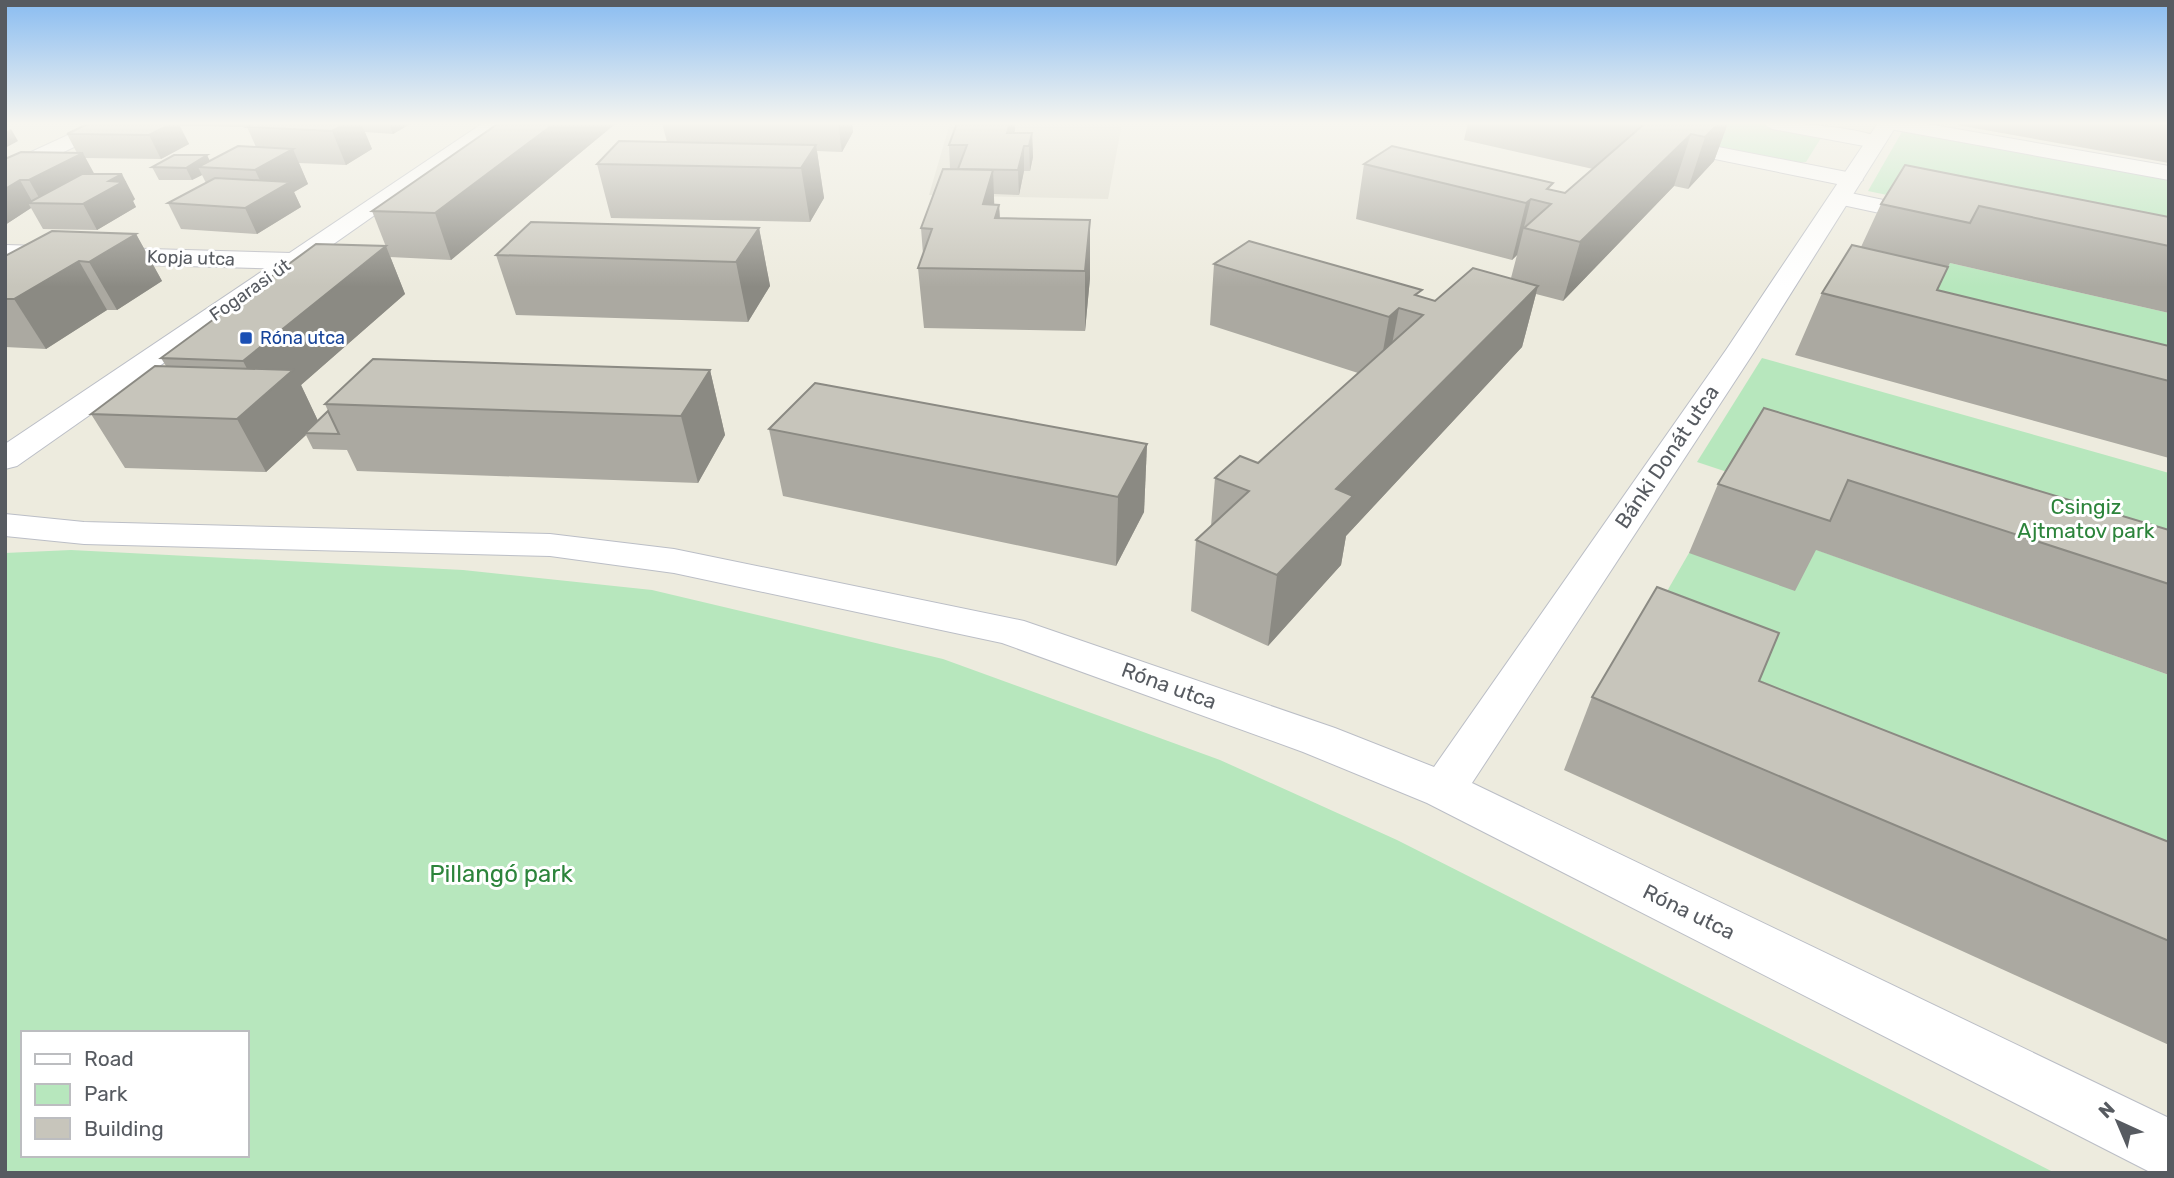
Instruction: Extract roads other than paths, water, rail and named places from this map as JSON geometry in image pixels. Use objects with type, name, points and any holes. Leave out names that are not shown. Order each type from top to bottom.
[{"type":"street","name":"Fogarasi út","points":[[5,459],[414,178]]},
{"type":"street","points":[[1801,178],[1847,189],[1950,221]]},
{"type":"street","name":"Bánki Donát utca","points":[[1443,790],[1854,178]]},
{"type":"street","name":"Kopja utca","points":[[5,253],[292,261]]},
{"type":"street","name":"Róna utca","points":[[5,525],[84,533],[550,545],[674,561],[1010,631],[1320,740],[1443,790],[2169,1150]]},
{"type":"street","name":"Róna utca","points":[[5,544],[84,533]]},
{"type":"place","name":"Róna utca","points":[[246,338]]},
{"type":"park label","name":"Csingiz Ajtmatov park","points":[[2086,519]]},
{"type":"park label","name":"Pillangó park","points":[[501,874]]}]
